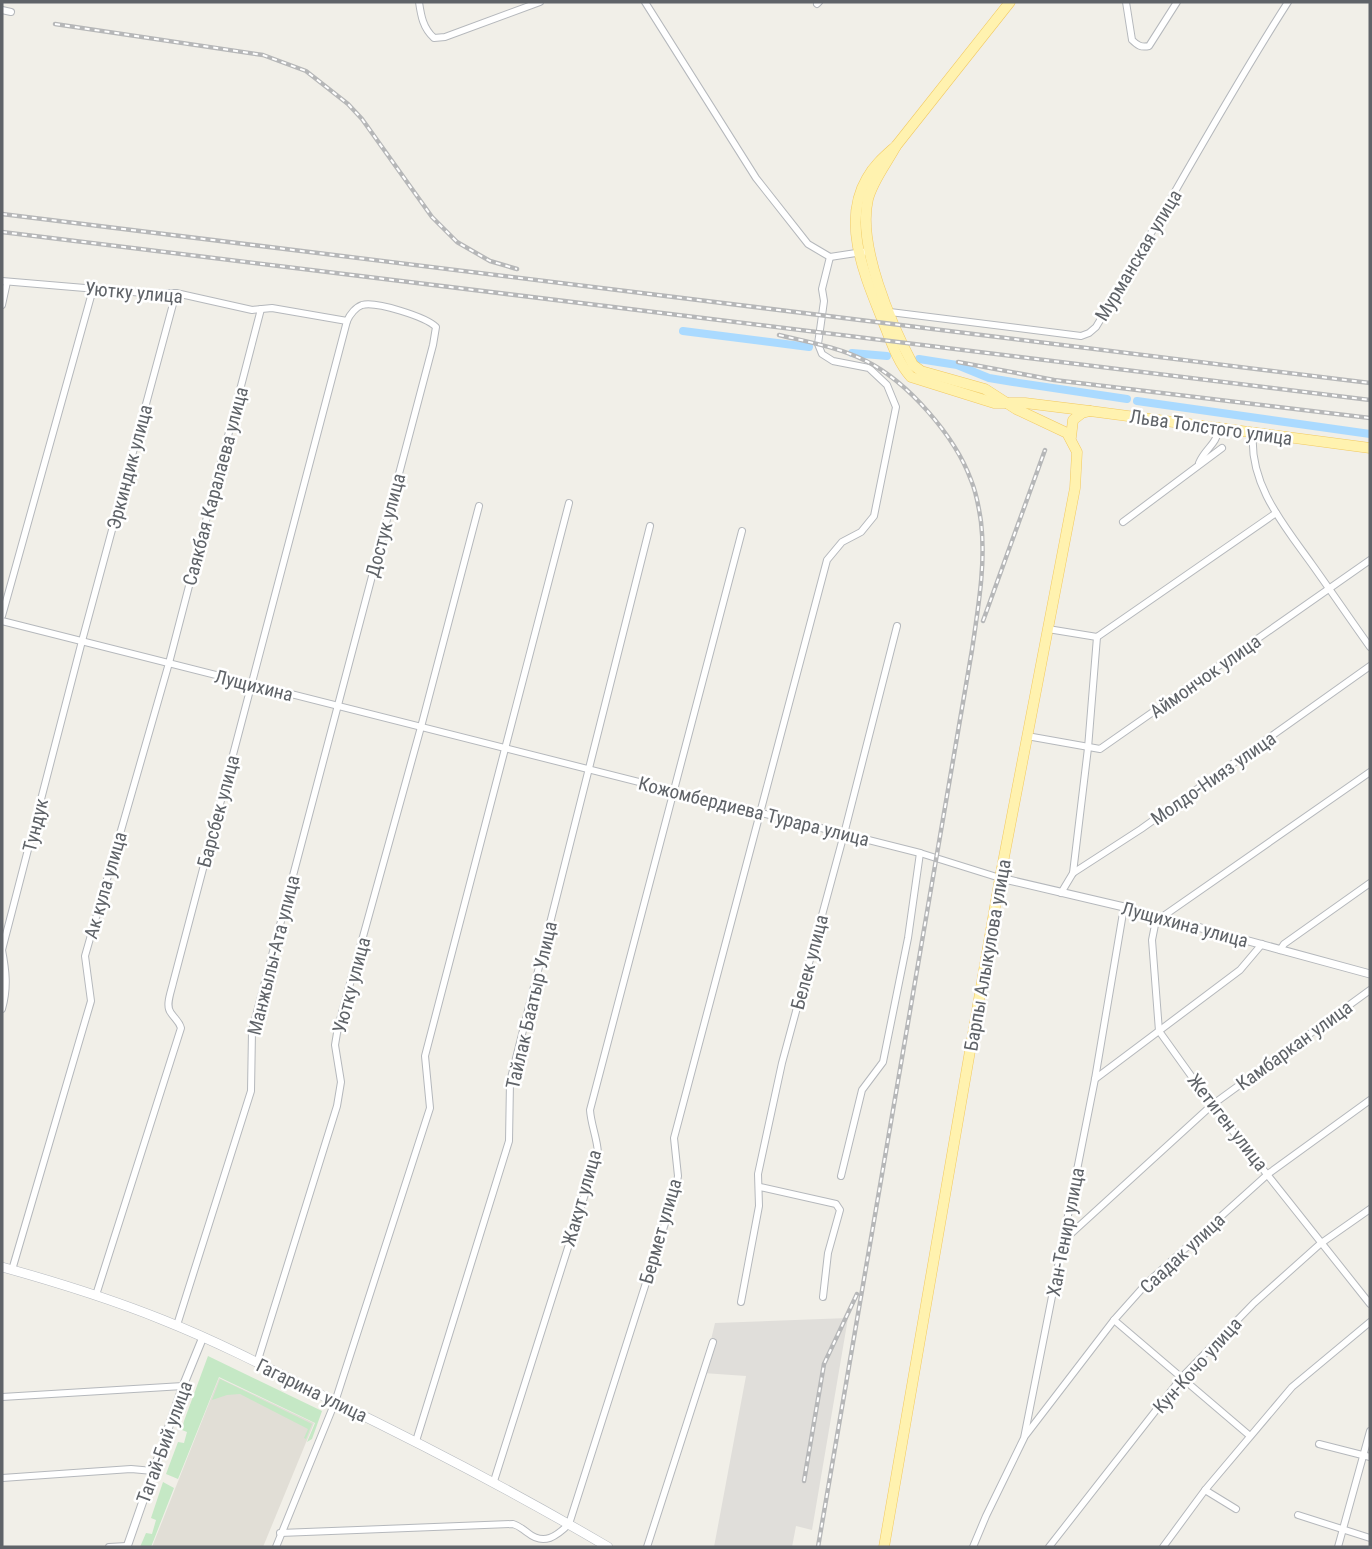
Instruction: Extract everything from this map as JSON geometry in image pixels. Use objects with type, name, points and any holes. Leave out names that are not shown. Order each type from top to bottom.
[{"type":"main road","points":[[1010,2],[896,146],[876,164],[862,187],[856,219],[864,252],[906,351],[917,369],[971,384],[995,394],[1007,404],[1054,425],[1071,437],[1073,420],[1090,411]]},
{"type":"main road","points":[[864,252],[865,274],[903,367],[911,377],[994,403],[1007,404]]},
{"type":"main road","name":"Льва Толстого улица","points":[[1007,404],[1025,403],[1370,448]]},
{"type":"main road","name":"Барпы Алыкулова улица","points":[[884,1546],[1000,877],[1077,474],[1077,452],[1071,437]]},
{"type":"main road","name":"Гагарина улица","points":[[2,1267],[96,1295],[203,1337],[494,1481],[608,1547]]},
{"type":"main road","points":[[884,1546],[896,1547]]},
{"type":"street","points":[[419,2],[421,19],[427,32],[434,38],[444,37],[540,2]]},
{"type":"street","points":[[645,2],[756,178],[808,244],[830,257],[864,252]]},
{"type":"street","points":[[1126,2],[1132,40],[1145,47],[1149,46],[1177,2]]},
{"type":"street","name":"Мурманская улица","points":[[890,312],[1081,336],[1089,333],[1096,327],[1142,251],[1236,86],[1288,2]]},
{"type":"street","points":[[2,10],[10,12]]},
{"type":"street","points":[[761,813],[827,560],[842,542],[861,532],[874,516],[896,407],[887,385],[869,368],[833,361],[822,354],[818,344],[824,301],[822,289],[830,257]]},
{"type":"street","points":[[2,305],[5,282]]},
{"type":"street","name":"Уютку улица","points":[[5,282],[176,293],[252,310],[272,308],[347,321]]},
{"type":"street","points":[[2,618],[93,289]]},
{"type":"street","name":"Эркиндик улица","points":[[82,641],[176,293]]},
{"type":"street","name":"Достук улица","points":[[337,706],[436,327],[418,317],[372,304],[361,305],[350,314],[347,321]]},
{"type":"street","name":"Саякбая Каралаева улица","points":[[169,663],[261,309]]},
{"type":"street","name":"Барсбек улица","points":[[96,1295],[181,1028],[168,1007],[173,983],[347,321]]},
{"type":"street","points":[[1198,464],[1203,453],[1217,441],[1219,428]]},
{"type":"street","points":[[1253,433],[1253,452],[1259,479],[1276,513],[1370,647]]},
{"type":"street","points":[[1122,522],[1222,448]]},
{"type":"street","points":[[276,1547],[335,1402],[430,1108],[425,1056],[569,503]]},
{"type":"street","name":"Уютку улица","points":[[257,1363],[337,1106],[341,1082],[335,1045],[338,1027],[479,506]]},
{"type":"street","points":[[1048,629],[1097,637],[1276,513]]},
{"type":"street","name":"Тайлак Баатыр Улица","points":[[416,1441],[509,1141],[510,1082],[650,526]]},
{"type":"street","name":"Жакут улица","points":[[494,1481],[597,1153],[597,1136],[591,1123],[590,1110],[741,531]]},
{"type":"street","name":"Аймончок улица","points":[[1088,748],[1100,750],[1370,560]]},
{"type":"street","name":"Лущихина","points":[[2,618],[82,641],[507,748]]},
{"type":"street","name":"Белек улица","points":[[741,1302],[759,1206],[758,1174],[782,1063],[897,626]]},
{"type":"street","points":[[1073,873],[1088,748],[1097,637]]},
{"type":"street","name":"Тундук","points":[[2,1009],[7,976],[2,950],[82,641]]},
{"type":"street","name":"Ак кула улица","points":[[12,1270],[90,1001],[85,956],[169,663]]},
{"type":"street","name":"Молдо-Нияз улица","points":[[1061,893],[1073,873],[1141,829],[1370,666]]},
{"type":"street","name":"Манжылы-Ата улица","points":[[177,1325],[251,1091],[252,1031],[337,706]]},
{"type":"street","points":[[1027,736],[1088,748]]},
{"type":"street","name":"Кожомбердиева Турара улица","points":[[507,748],[920,853],[1000,877]]},
{"type":"street","points":[[1159,1031],[1152,940],[1155,925],[1162,917],[1370,772]]},
{"type":"street","name":"Бермет улица","points":[[569,1524],[675,1192],[678,1176],[674,1138],[761,813]]},
{"type":"street","points":[[841,1176],[862,1090],[883,1062],[908,938],[920,853]]},
{"type":"street","name":"Лущихина улица","points":[[1000,877],[1124,907],[1370,974]]},
{"type":"street","points":[[1280,950],[1284,944],[1370,883]]},
{"type":"street","name":"Хан-Тенир улица","points":[[973,1547],[1024,1438],[1095,1079],[1124,907]]},
{"type":"street","points":[[1095,1079],[1240,970],[1262,944]]},
{"type":"street","name":"Камбаркан улица","points":[[1063,1242],[1212,1105],[1370,990]]},
{"type":"street","name":"Жетиген улица","points":[[1159,1031],[1212,1105],[1370,1304]]},
{"type":"street","name":"Саадак улица","points":[[1024,1438],[1114,1320],[1147,1283],[1268,1174],[1370,1100]]},
{"type":"street","points":[[760,1187],[826,1200],[836,1204],[840,1210],[828,1253],[823,1297]]},
{"type":"street","name":"Кун-Кочо улица","points":[[1049,1547],[1182,1377],[1254,1303],[1320,1244],[1370,1209]]},
{"type":"street","points":[[1114,1320],[1250,1436]]},
{"type":"street","points":[[1163,1547],[1205,1490],[1292,1387],[1370,1322]]},
{"type":"street","name":"Тагай-Бий улица","points":[[127,1547],[183,1386],[203,1337]]},
{"type":"street","points":[[647,1547],[713,1342]]},
{"type":"street","points":[[2,1397],[183,1386]]},
{"type":"street","points":[[1338,1547],[1367,1456],[1370,1430]]},
{"type":"street","points":[[1319,1444],[1367,1456]]},
{"type":"street","points":[[2,1478],[131,1469],[153,1471]]},
{"type":"street","points":[[1205,1490],[1236,1509]]},
{"type":"street","points":[[1298,1515],[1370,1538]]},
{"type":"street","points":[[280,1533],[513,1524],[521,1526],[531,1536],[546,1539],[557,1536],[569,1524]]},
{"type":"street","points":[[109,1547],[127,1547]]},
{"type":"shaded area","points":[[848,1318],[812,1530],[796,1526],[792,1547],[714,1547],[746,1376],[703,1373],[715,1323]]},
{"type":"shaded area","points":[[219,1378],[314,1423],[263,1547],[152,1547]]},
{"type":"green space","points":[[208,1356],[322,1411],[312,1439],[307,1442],[315,1423],[219,1377],[178,1479],[166,1474],[178,1442],[184,1443],[187,1432],[182,1430],[184,1421]]},
{"type":"green space","points":[[220,1379],[312,1424],[306,1439],[304,1438],[308,1429],[240,1394],[212,1400]]},
{"type":"green space","points":[[163,1482],[174,1488],[151,1547],[140,1547],[146,1533],[152,1534],[156,1520],[151,1518]]},
{"type":"waterway","points":[[683,331],[809,347]]},
{"type":"waterway","points":[[852,353],[887,356]]},
{"type":"waterway","points":[[919,359],[957,365],[989,378],[1127,399]]},
{"type":"waterway","points":[[1137,401],[1370,434]]},
{"type":"railway","points":[[55,24],[263,55],[306,71],[348,104],[362,119],[432,217],[457,242],[490,261],[517,269]]},
{"type":"railway","points":[[2,214],[1370,383]]},
{"type":"railway","points":[[2,232],[1370,400]]},
{"type":"railway","points":[[779,335],[823,345],[866,361],[898,382],[928,412],[954,446],[971,480],[980,517],[983,554],[972,650],[818,1547]]},
{"type":"railway","points":[[958,362],[1054,380],[1370,418]]},
{"type":"railway","points":[[983,621],[1045,450]]},
{"type":"railway","points":[[804,1481],[824,1364],[857,1294]]}]
